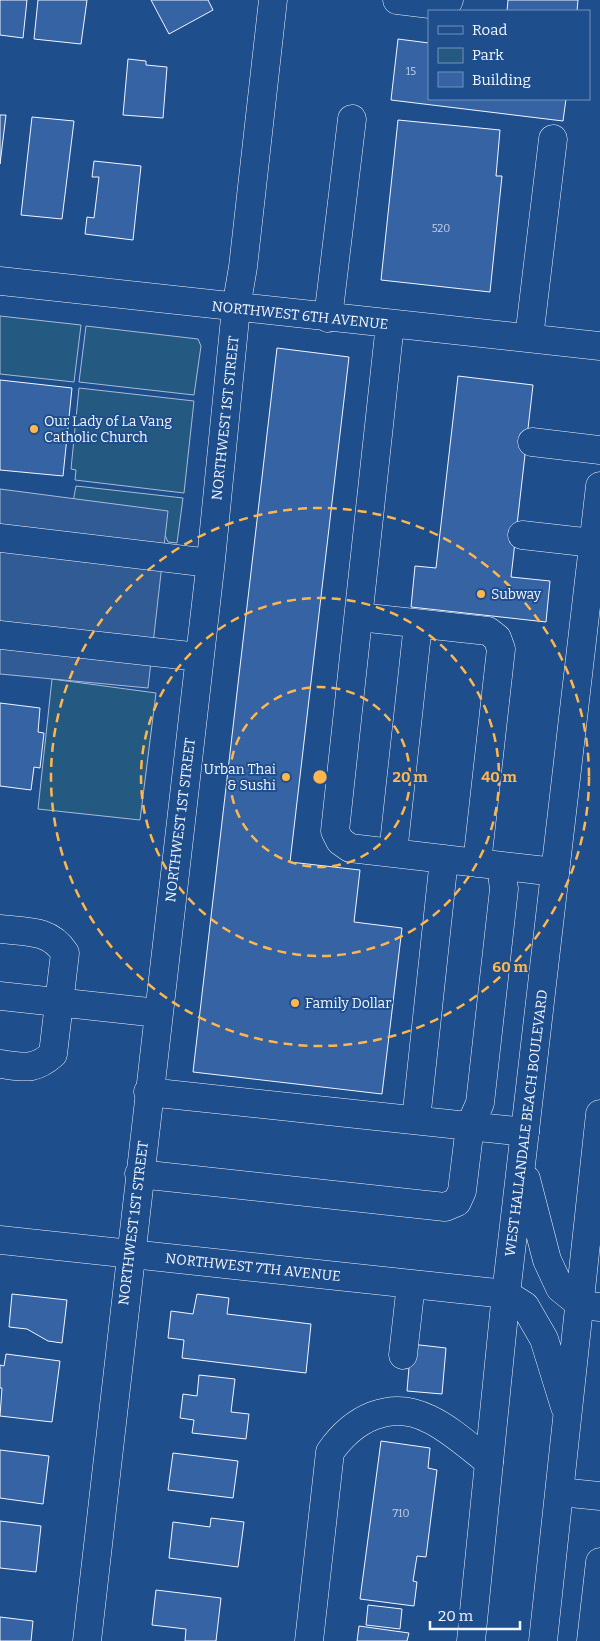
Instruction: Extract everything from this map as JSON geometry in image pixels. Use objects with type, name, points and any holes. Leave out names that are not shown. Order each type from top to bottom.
[{"type":"street","name":"NORTHWEST 1ST STREET","points":[[87,1641],[148,1092],[210,563],[236,308],[243,268],[273,0]]},
{"type":"street","points":[[397,0],[438,5],[449,0]]},
{"type":"street","points":[[328,318],[352,120]]},
{"type":"street","points":[[529,338],[553,139]]},
{"type":"street","name":"NORTHWEST 6TH AVENUE","points":[[0,281],[600,346]]},
{"type":"street","points":[[390,324],[335,831],[340,841],[350,848],[555,872]]},
{"type":"street","points":[[532,442],[600,450]]},
{"type":"street","name":"WEST HALLANDALE BEACH BOULEVARD","points":[[471,1641],[506,1294],[600,486]]},
{"type":"street","points":[[522,535],[593,543]]},
{"type":"street","points":[[0,538],[210,563]]},
{"type":"street","points":[[139,1174],[445,1207],[456,1202],[462,1191],[470,1126],[480,1103],[504,889],[489,864],[501,649],[497,638],[488,631],[359,617]]},
{"type":"street","points":[[393,853],[418,624]]},
{"type":"street","points":[[0,635],[199,658]]},
{"type":"street","points":[[416,1120],[444,859]]},
{"type":"street","points":[[0,929],[47,935],[58,942],[65,953],[53,1054],[43,1063],[32,1067],[0,1064]]},
{"type":"street","points":[[0,996],[158,1013]]},
{"type":"street","points":[[148,1092],[525,1132]]},
{"type":"street","points":[[543,1641],[569,1418],[590,1306],[600,1114]]},
{"type":"street","points":[[522,1163],[547,1260],[560,1288],[590,1306]]},
{"type":"street","name":"NORTHWEST 7TH AVENUE","points":[[0,1240],[506,1294]]},
{"type":"street","points":[[403,1355],[411,1284]]},
{"type":"street","points":[[506,1294],[525,1306],[544,1339],[569,1418]]},
{"type":"street","points":[[309,1641],[330,1452],[341,1437],[365,1418],[395,1410],[412,1412],[430,1419],[489,1462]]},
{"type":"street","points":[[560,1492],[600,1496]]},
{"type":"street","points":[[591,1641],[600,1562]]},
{"type":"green space","points":[[0,316],[81,325],[74,382],[0,374]]},
{"type":"green space","points":[[86,326],[198,339],[201,346],[194,395],[79,382]]},
{"type":"green space","points":[[79,388],[194,401],[184,493],[75,480],[76,470],[71,469]]},
{"type":"green space","points":[[76,486],[183,498],[177,543],[168,542],[155,512],[73,502]]},
{"type":"green space","points":[[52,679],[156,693],[140,820],[38,809]]},
{"type":"shaded area","points":[[0,489],[168,511],[148,688],[0,674]]},
{"type":"building","points":[[0,0],[27,0],[23,38],[0,35]]},
{"type":"building","points":[[38,0],[87,0],[81,44],[34,39]]},
{"type":"building","points":[[151,0],[208,0],[213,10],[169,34]]},
{"type":"building","points":[[508,0],[578,0],[577,10],[507,10]]},
{"type":"building","points":[[398,39],[428,43],[428,100],[566,100],[563,121],[391,100]]},
{"type":"building","points":[[128,59],[146,61],[146,65],[167,67],[163,118],[123,115]]},
{"type":"building","points":[[0,115],[6,115],[0,164]]},
{"type":"building","points":[[32,117],[74,121],[62,219],[21,215]]},
{"type":"building","points":[[398,120],[500,130],[496,176],[502,176],[490,292],[381,280]]},
{"type":"building","points":[[94,161],[141,166],[133,240],[85,234],[87,217],[94,218],[99,177],[92,177]]},
{"type":"building","points":[[277,348],[349,357],[290,862],[360,870],[354,922],[402,928],[382,1094],[193,1072]]},
{"type":"building","points":[[458,376],[533,385],[511,577],[550,581],[546,622],[411,607],[415,566],[436,568]]},
{"type":"building","name":"Our Lady of La Vang Catholic Church","points":[[0,380],[72,388],[63,476],[0,470]]},
{"type":"building","points":[[0,703],[40,708],[38,732],[44,733],[40,768],[34,767],[31,790],[0,786]]},
{"type":"building","points":[[12,1294],[67,1300],[62,1343],[48,1341],[27,1329],[9,1327]]},
{"type":"building","points":[[197,1294],[229,1298],[227,1314],[311,1324],[306,1373],[182,1358],[184,1340],[168,1338],[171,1311],[193,1314]]},
{"type":"building","points":[[411,1344],[446,1348],[442,1394],[407,1391]]},
{"type":"building","points":[[6,1354],[60,1361],[52,1422],[0,1416],[2,1388],[0,1388],[0,1365],[4,1366]]},
{"type":"building","points":[[199,1375],[235,1379],[231,1412],[249,1414],[246,1439],[192,1433],[194,1420],[180,1418],[183,1394],[197,1396]]},
{"type":"building","points":[[381,1441],[430,1448],[428,1468],[437,1470],[426,1557],[417,1556],[413,1581],[417,1582],[414,1606],[360,1599]]},
{"type":"building","points":[[0,1450],[49,1456],[43,1504],[0,1498]]},
{"type":"building","points":[[173,1453],[238,1461],[233,1498],[168,1490]]},
{"type":"building","points":[[211,1518],[244,1522],[238,1567],[169,1558],[173,1522],[210,1527]]},
{"type":"building","points":[[0,1521],[41,1526],[36,1572],[0,1568]]},
{"type":"building","points":[[156,1590],[221,1598],[216,1641],[185,1641],[186,1629],[152,1625]]},
{"type":"building","points":[[368,1605],[402,1609],[400,1629],[366,1625]]},
{"type":"building","points":[[0,1617],[33,1621],[31,1641],[0,1641]]},
{"type":"building","points":[[359,1626],[409,1633],[407,1641],[357,1641]]},
{"type":"place","name":"Our Lady of La Vang Catholic Church","points":[[34,429]]},
{"type":"place","name":"Subway","points":[[481,594]]},
{"type":"place","name":"Urban Thai & Sushi","points":[[286,777]]},
{"type":"place","name":"Family Dollar","points":[[295,1003]]}]
